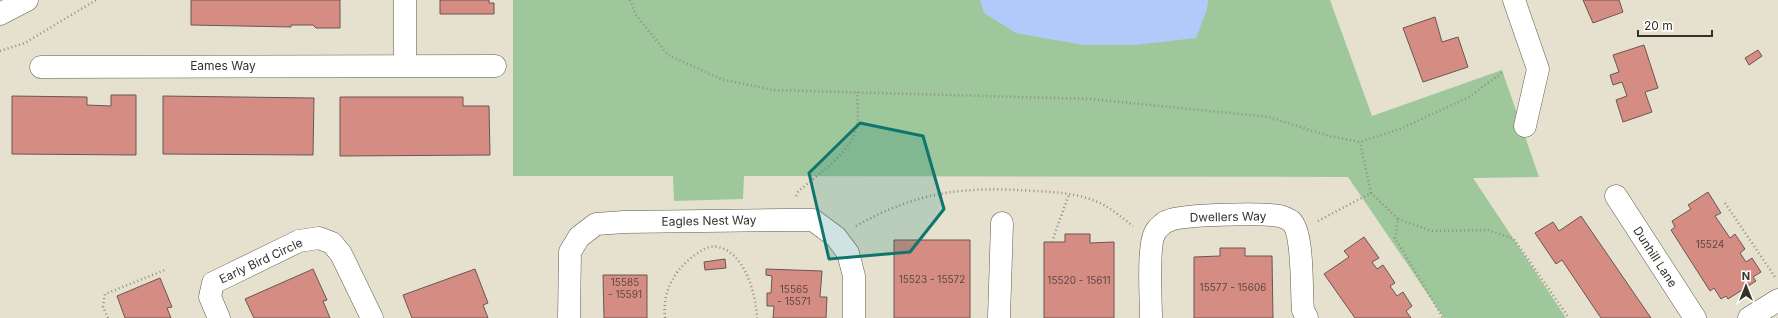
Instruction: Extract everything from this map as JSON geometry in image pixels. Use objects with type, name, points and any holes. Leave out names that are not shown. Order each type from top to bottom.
[{"type":"street","points":[[0,14],[27,0]]},
{"type":"street","points":[[405,0],[405,66]]},
{"type":"street","points":[[1514,0],[1538,69],[1524,126]]},
{"type":"street","name":"Eames Way","points":[[41,68],[495,66]]},
{"type":"street","name":"Dunhill Lane","points":[[1616,196],[1695,318]]},
{"type":"street","name":"Dwellers Way","points":[[1151,318],[1152,243],[1156,230],[1167,221],[1190,216],[1281,216],[1291,221],[1297,230],[1300,244],[1303,310],[1307,318]]},
{"type":"street","name":"Eagles Nest Way","points":[[569,318],[570,252],[579,237],[596,224],[624,222],[783,220],[812,220],[836,237],[848,253],[854,276],[854,318]]},
{"type":"street","points":[[999,318],[1002,223]]},
{"type":"street","name":"Early Bird Circle","points":[[219,318],[210,297],[213,283],[299,241],[319,238],[332,243],[341,254],[372,318]]},
{"type":"street","points":[[1749,318],[1778,300]]},
{"type":"path","points":[[0,51],[25,42],[96,0]]},
{"type":"path","points":[[630,0],[636,15],[668,55],[721,79],[772,90],[1091,99],[1269,118],[1329,136],[1360,142],[1400,129],[1469,97],[1504,71]]},
{"type":"path","points":[[793,202],[798,192],[818,174],[837,160],[850,144],[857,124],[857,92]]},
{"type":"path","points":[[1360,142],[1371,193],[1398,219],[1432,231],[1488,230],[1514,239],[1569,318]]},
{"type":"path","points":[[1316,222],[1371,193]]},
{"type":"path","points":[[1052,242],[1069,194]]},
{"type":"path","points":[[1725,203],[1778,281]]},
{"type":"path","points":[[1398,219],[1395,238],[1443,318]]},
{"type":"path","points":[[665,318],[664,304],[669,287],[678,269],[704,248],[716,246],[726,250],[741,263],[752,287],[756,301],[757,318]]},
{"type":"path","points":[[108,318],[103,307],[105,294],[164,270]]},
{"type":"highlighted area","points":[[860,123],[923,136],[944,209],[910,252],[829,259],[809,173]]},
{"type":"green space","points":[[513,0],[1330,0],[1372,116],[1502,70],[1539,177],[1473,178],[1566,318],[1444,318],[1348,177],[744,176],[743,199],[674,201],[673,176],[513,176]]},
{"type":"water","points":[[980,0],[1208,0],[1207,9],[1196,38],[1135,45],[1083,45],[1016,33],[984,13]]},
{"type":"building","points":[[191,0],[340,0],[340,28],[316,28],[313,25],[291,25],[291,27],[191,25]]},
{"type":"building","points":[[440,0],[489,0],[489,3],[494,3],[494,14],[440,14]]},
{"type":"building","points":[[1583,0],[1619,0],[1623,12],[1593,23]]},
{"type":"building","points":[[1435,17],[1442,42],[1458,37],[1468,67],[1423,82],[1403,28]]},
{"type":"building","points":[[1644,45],[1658,88],[1645,92],[1652,112],[1623,122],[1616,100],[1627,96],[1622,82],[1613,85],[1610,75],[1619,72],[1613,55]]},
{"type":"building","points":[[1758,50],[1762,56],[1749,65],[1745,58]]},
{"type":"building","points":[[111,95],[136,95],[136,155],[12,154],[12,96],[87,97],[87,105],[111,106]]},
{"type":"building","points":[[163,96],[314,98],[313,155],[163,154]]},
{"type":"building","points":[[340,97],[463,97],[463,106],[489,106],[490,155],[340,156]]},
{"type":"building","points":[[1708,192],[1721,213],[1715,216],[1730,238],[1735,234],[1745,249],[1740,253],[1746,262],[1752,258],[1761,272],[1753,277],[1756,281],[1728,299],[1726,296],[1721,299],[1714,288],[1710,291],[1671,230],[1675,227],[1672,221],[1691,209],[1688,205]]},
{"type":"building","points":[[1581,216],[1651,318],[1601,318],[1562,260],[1556,264],[1535,233],[1553,222],[1559,231]]},
{"type":"building","points":[[1065,234],[1090,234],[1090,243],[1114,242],[1114,318],[1044,318],[1044,242],[1065,242]]},
{"type":"building","points":[[1364,237],[1379,258],[1372,262],[1377,269],[1383,265],[1395,283],[1390,286],[1397,296],[1403,292],[1412,306],[1406,311],[1411,318],[1355,318],[1324,274],[1349,257],[1344,251]]},
{"type":"building","points":[[894,240],[970,240],[970,318],[894,318]]},
{"type":"building","points":[[1220,248],[1245,248],[1245,256],[1272,256],[1273,318],[1194,318],[1194,257],[1220,256]]},
{"type":"building","points":[[725,259],[726,268],[705,270],[704,262]]},
{"type":"building","points":[[313,269],[327,300],[323,301],[330,318],[254,318],[245,299]]},
{"type":"building","points":[[475,269],[488,303],[483,305],[488,318],[412,318],[403,295]]},
{"type":"building","points":[[766,269],[822,271],[820,297],[827,297],[826,318],[773,318],[774,306],[767,306],[767,293],[771,293],[772,276],[766,275]]},
{"type":"building","points":[[603,275],[647,275],[647,318],[604,318]]},
{"type":"building","points":[[160,278],[172,307],[167,308],[171,318],[125,318],[117,296]]}]
